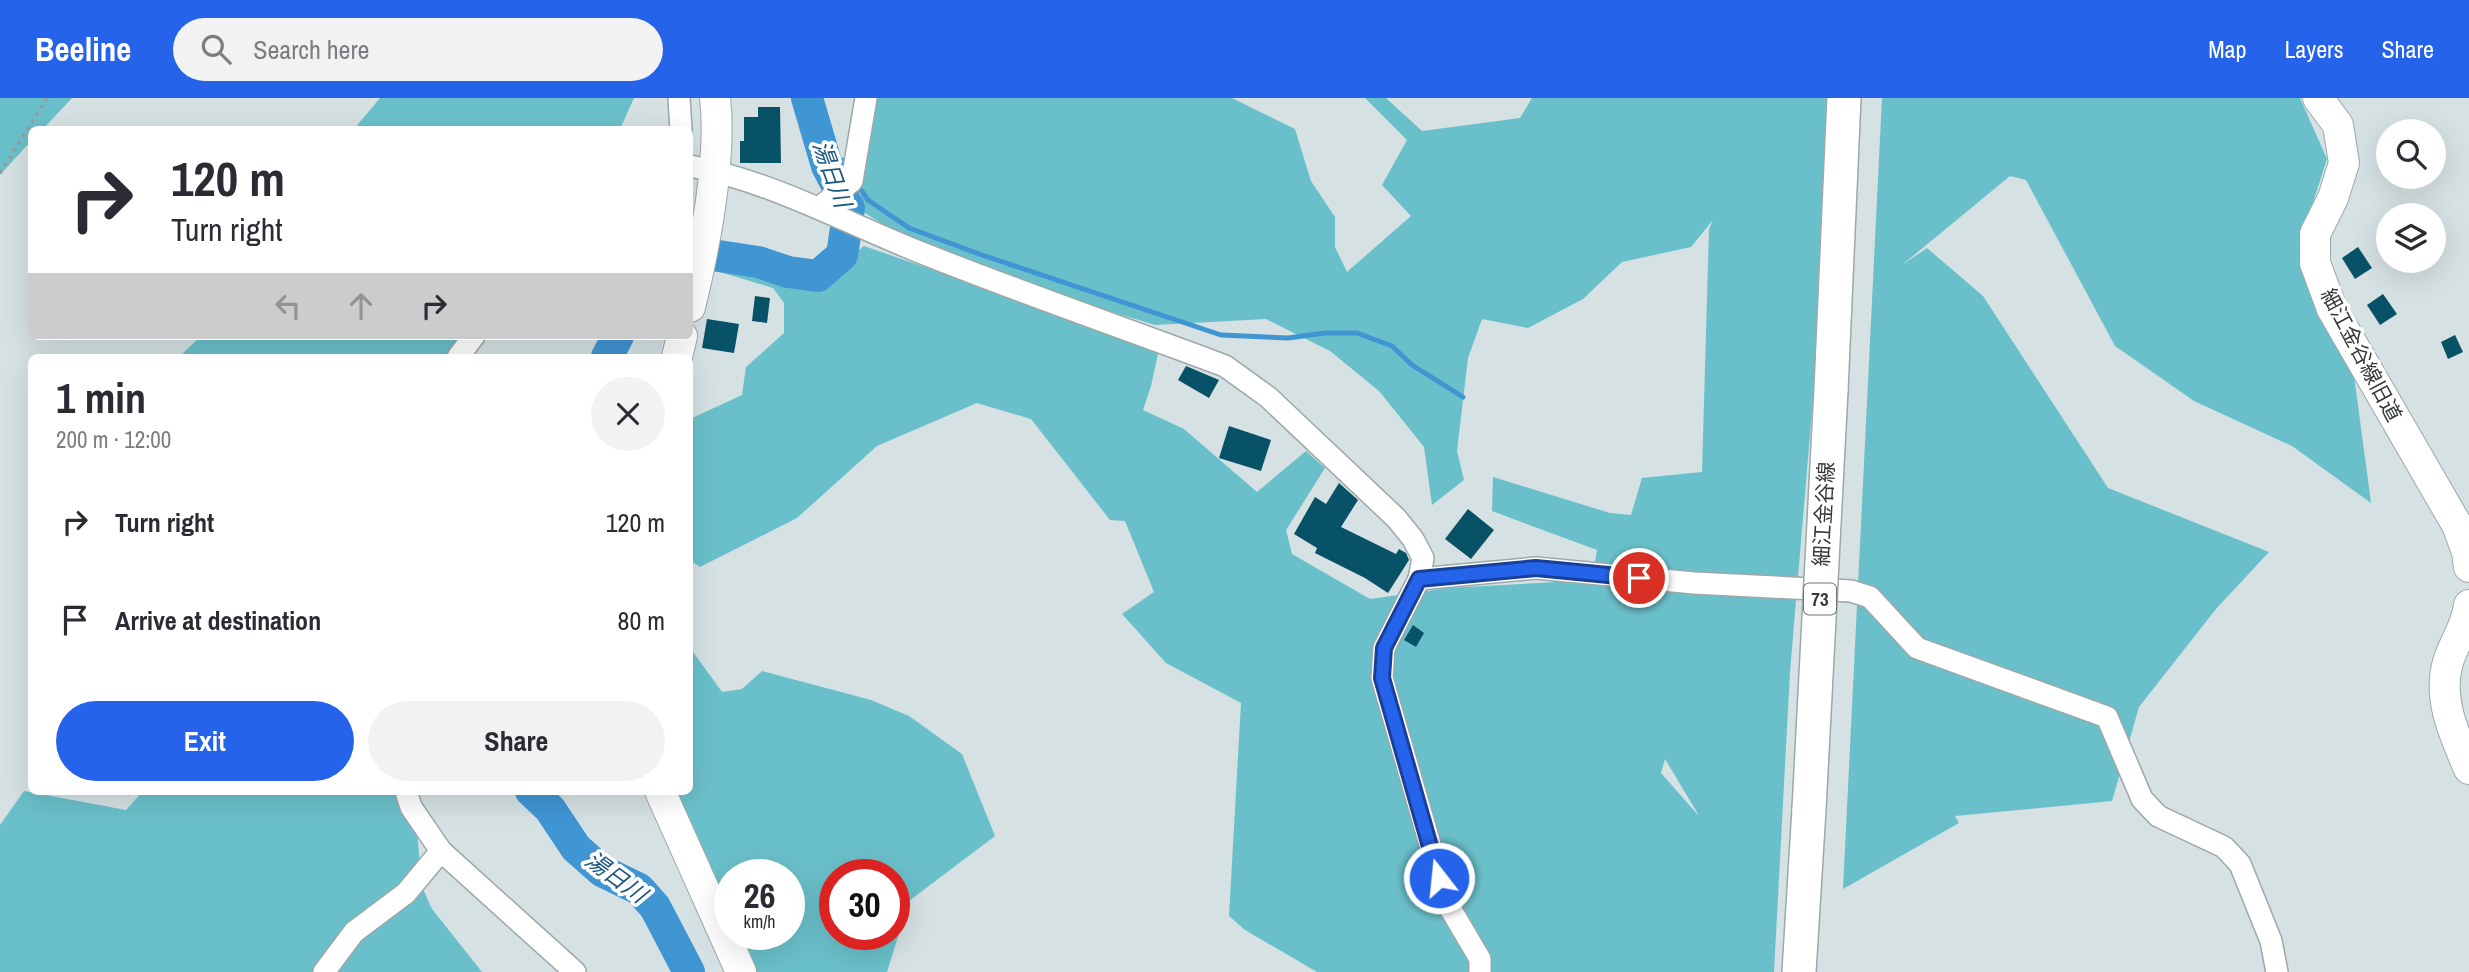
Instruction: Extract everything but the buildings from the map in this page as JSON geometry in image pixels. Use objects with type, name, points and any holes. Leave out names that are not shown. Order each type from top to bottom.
[{"type":"main road","name":"細江金谷線","points":[[1799,972],[1844,98]]},
{"type":"street","points":[[679,98],[681,126]]},
{"type":"street","points":[[693,295],[698,275],[702,168],[715,98]]},
{"type":"street","points":[[819,208],[852,181],[866,98]]},
{"type":"street","name":"細江金谷線旧道","points":[[2318,98],[2338,125],[2344,163],[2333,198],[2315,234],[2315,263],[2332,309],[2457,525],[2467,552],[2469,567]]},
{"type":"street","points":[[702,168],[819,208],[922,253],[1225,366],[1268,397],[1396,519],[1413,538],[1423,558],[1419,579],[1384,648],[1382,678],[1447,903],[1480,959],[1480,972]]},
{"type":"street","points":[[460,354],[471,340]]},
{"type":"street","points":[[1419,579],[1536,568],[1694,583],[1851,591],[1870,597],[1916,648],[2107,717],[2142,799],[2158,816],[2224,847],[2241,864],[2272,941],[2277,972]]},
{"type":"street","points":[[2469,605],[2468,616],[2447,664],[2444,696],[2453,729],[2469,769]]},
{"type":"street","points":[[408,795],[411,807],[441,851],[575,972]]},
{"type":"street","points":[[662,795],[741,972]]},
{"type":"street","points":[[324,972],[354,932],[406,893],[441,851]]},
{"type":"path","points":[[29,126],[47,98]]},
{"type":"path","points":[[0,173],[28,128]]},
{"type":"shaded area","points":[[0,98],[72,98],[46,126],[28,126],[28,144],[0,175]]},
{"type":"shaded area","points":[[380,98],[634,98],[621,126],[357,126]]},
{"type":"shaded area","points":[[866,98],[1232,98],[1295,129],[1311,181],[1335,217],[1335,247],[1347,272],[1411,216],[1382,185],[1407,140],[1365,98],[1386,98],[1422,131],[1520,118],[1532,98],[1827,98],[1821,304],[1790,672],[1774,972],[1317,972],[1245,930],[1229,916],[1241,703],[1166,663],[1122,614],[1154,592],[1125,521],[1110,520],[1031,419],[977,403],[877,446],[797,518],[700,567],[693,562],[693,418],[742,395],[746,367],[784,333],[784,303],[773,288],[720,272],[736,266],[822,279],[864,246],[1095,326],[1158,354],[1143,410],[1184,429],[1257,492],[1306,451],[1325,468],[1286,530],[1292,554],[1370,599],[1448,588],[1592,580],[1597,550],[1492,511],[1493,477],[1610,513],[1631,515],[1642,478],[1702,472],[1709,229],[1713,220],[1691,247],[1622,262],[1583,299],[1528,328],[1482,319],[1468,358],[1457,451],[1464,480],[1432,505],[1424,447],[1379,391],[1330,351],[1266,319],[1155,325],[935,258],[862,211],[858,151]],"holes":[[[1665,759],[1698,815],[1661,773]]]},
{"type":"shaded area","points":[[1882,98],[2300,98],[2327,159],[2304,231],[2353,368],[2371,503],[2292,446],[2194,401],[2115,346],[2026,180],[2010,176],[1902,265],[1927,248],[1983,296],[2108,488],[2269,552],[2216,609],[2139,707],[2112,801],[1955,816],[1959,823],[1843,889]]},
{"type":"shaded area","points":[[197,340],[463,340],[451,354],[182,354]]},
{"type":"shaded area","points":[[693,652],[722,692],[742,689],[762,671],[871,700],[909,716],[962,754],[995,836],[910,900],[910,859],[819,859],[819,950],[894,950],[887,972],[751,972],[743,950],[805,950],[805,859],[714,859],[714,883],[672,795],[693,795]]},
{"type":"shaded area","points":[[24,791],[28,792],[28,795],[45,795],[126,810],[139,795],[408,795],[416,819],[422,887],[432,909],[482,972],[0,972],[0,825]]},
{"type":"waterway","name":"湯日川","points":[[693,263],[712,255],[818,276],[842,255],[849,208],[827,166],[807,98]]},
{"type":"waterway","points":[[827,166],[842,160],[847,169]]},
{"type":"waterway","points":[[856,183],[868,200],[909,228],[982,255],[1221,335],[1288,338],[1325,333],[1357,333],[1392,346],[1412,365],[1463,397]]},
{"type":"waterway","name":"湯日川","points":[[609,354],[616,340]]},
{"type":"waterway","name":"湯日川","points":[[535,795],[550,809],[576,848],[602,871],[639,889],[655,907],[689,972]]},
{"type":"route","points":[[1439,878],[1382,678],[1384,648],[1419,579],[1536,568],[1639,578]]}]
